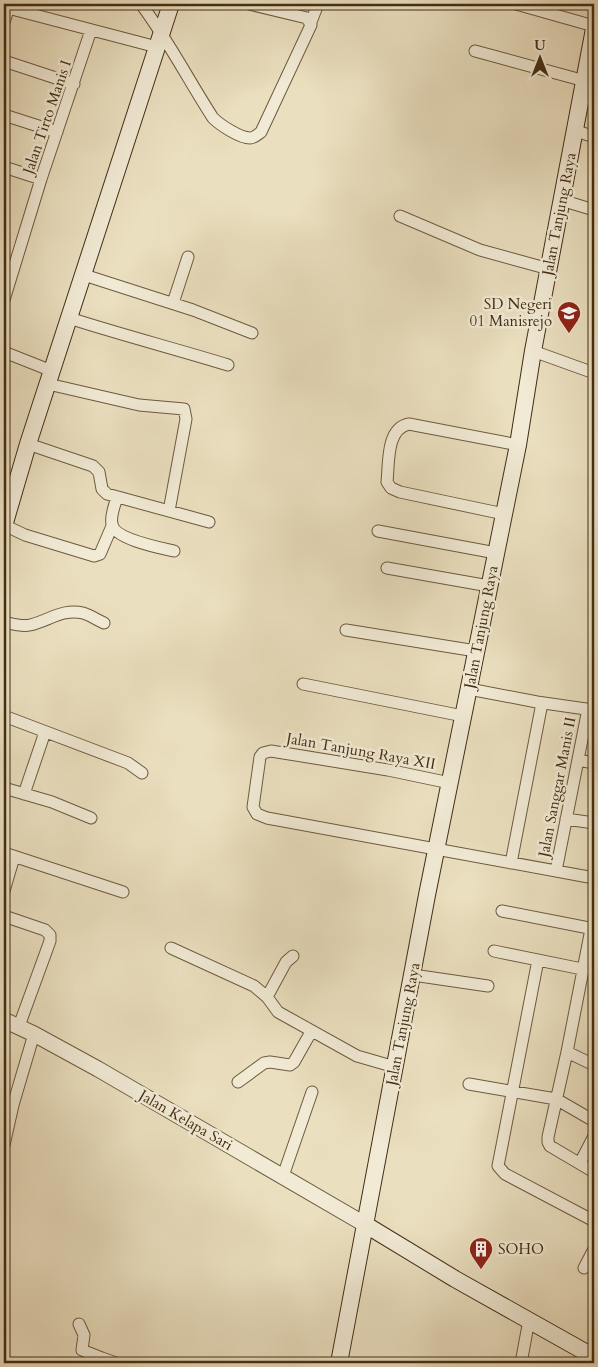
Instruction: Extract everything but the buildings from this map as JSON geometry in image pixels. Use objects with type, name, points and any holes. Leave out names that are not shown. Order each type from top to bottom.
[{"type":"main road","points":[[4,525],[28,444],[171,4]]},
{"type":"main road","name":"Jalan Tanjung Raya","points":[[339,1363],[427,895],[518,445],[533,351],[574,130],[588,75],[594,27]]},
{"type":"main road","points":[[366,1225],[594,1357]]},
{"type":"street","points":[[141,4],[160,40],[176,58],[213,118],[219,124],[237,134],[252,138],[260,132],[310,29],[318,4]]},
{"type":"street","points":[[249,4],[307,18],[311,22]]},
{"type":"street","points":[[516,4],[594,27]]},
{"type":"street","points":[[4,22],[9,6],[91,30],[160,40]]},
{"type":"street","name":"Jalan Tirto Manis I","points":[[4,297],[91,30]]},
{"type":"street","points":[[475,51],[588,75]]},
{"type":"street","points":[[4,61],[74,84]]},
{"type":"street","points":[[4,115],[57,132]]},
{"type":"street","points":[[574,130],[594,137]]},
{"type":"street","points":[[4,167],[41,179]]},
{"type":"street","points":[[562,200],[594,210]]},
{"type":"street","points":[[400,216],[480,250],[549,269]]},
{"type":"street","points":[[173,303],[188,257]]},
{"type":"street","points":[[84,275],[173,303],[252,333]]},
{"type":"street","points":[[69,318],[228,365]]},
{"type":"street","points":[[533,351],[594,373]]},
{"type":"street","points":[[4,352],[50,377],[132,404],[184,409],[186,419],[169,511]]},
{"type":"street","points":[[504,514],[400,492],[391,488],[387,482],[391,444],[394,434],[399,427],[409,424],[518,445]]},
{"type":"street","points":[[28,444],[93,466],[99,472],[103,491],[117,497],[209,522]]},
{"type":"street","points":[[4,525],[25,535],[94,556],[100,554],[112,526],[112,517],[117,497]]},
{"type":"street","points":[[112,526],[123,535],[139,542],[174,551]]},
{"type":"street","points":[[378,531],[496,553]]},
{"type":"street","points":[[387,568],[489,586]]},
{"type":"street","points":[[4,622],[20,626],[30,625],[59,614],[74,612],[83,613],[104,623]]},
{"type":"street","points":[[346,630],[476,651]]},
{"type":"street","points":[[303,684],[463,716]]},
{"type":"street","points":[[469,689],[591,710]]},
{"type":"street","points":[[511,863],[542,703]]},
{"type":"street","name":"Jalan Sanggar Manis II","points":[[556,871],[578,760],[591,710]]},
{"type":"street","points":[[4,716],[128,763],[142,773]]},
{"type":"street","points":[[24,794],[45,732]]},
{"type":"street","name":"Jalan Tanjung Raya XII","points":[[437,849],[267,818],[257,814],[253,806],[259,761],[263,753],[274,751],[388,770],[450,783]]},
{"type":"street","points":[[578,760],[594,763]]},
{"type":"street","points":[[4,788],[52,802],[91,818]]},
{"type":"street","points":[[566,819],[594,823]]},
{"type":"street","points":[[437,849],[594,878]]},
{"type":"street","points":[[4,891],[9,855],[123,892]]},
{"type":"street","points":[[502,911],[592,929],[582,969],[548,1142],[550,1146],[594,1172]]},
{"type":"street","points":[[4,916],[45,930],[49,932],[51,937],[19,1026]]},
{"type":"street","points":[[171,948],[254,986],[267,997],[278,1012],[311,1032],[357,1056],[395,1068]]},
{"type":"street","points":[[494,951],[582,969]]},
{"type":"street","points":[[267,997],[286,962],[293,956]]},
{"type":"street","points":[[538,960],[498,1166],[505,1174],[594,1221]]},
{"type":"street","points":[[413,975],[488,986]]},
{"type":"street","name":"Jalan Kelapa Sari","points":[[4,1020],[34,1034],[366,1225]]},
{"type":"street","points":[[238,1082],[264,1063],[290,1065],[294,1062],[311,1032]]},
{"type":"street","points":[[4,1145],[34,1034]]},
{"type":"street","points":[[567,1052],[594,1065]]},
{"type":"street","points":[[469,1084],[556,1099],[594,1121]]},
{"type":"street","points":[[283,1176],[312,1092]]},
{"type":"street","points":[[580,1164],[594,1136]]},
{"type":"street","points":[[584,1268],[594,1249]]},
{"type":"street","points":[[520,1363],[529,1320]]},
{"type":"street","points":[[79,1324],[84,1335],[82,1350],[101,1361],[116,1363]]},
{"type":"place","name":"SD Negeri 01 Manisrejo","points":[[569,334]]},
{"type":"place","name":"SOHO","points":[[481,1270]]}]
